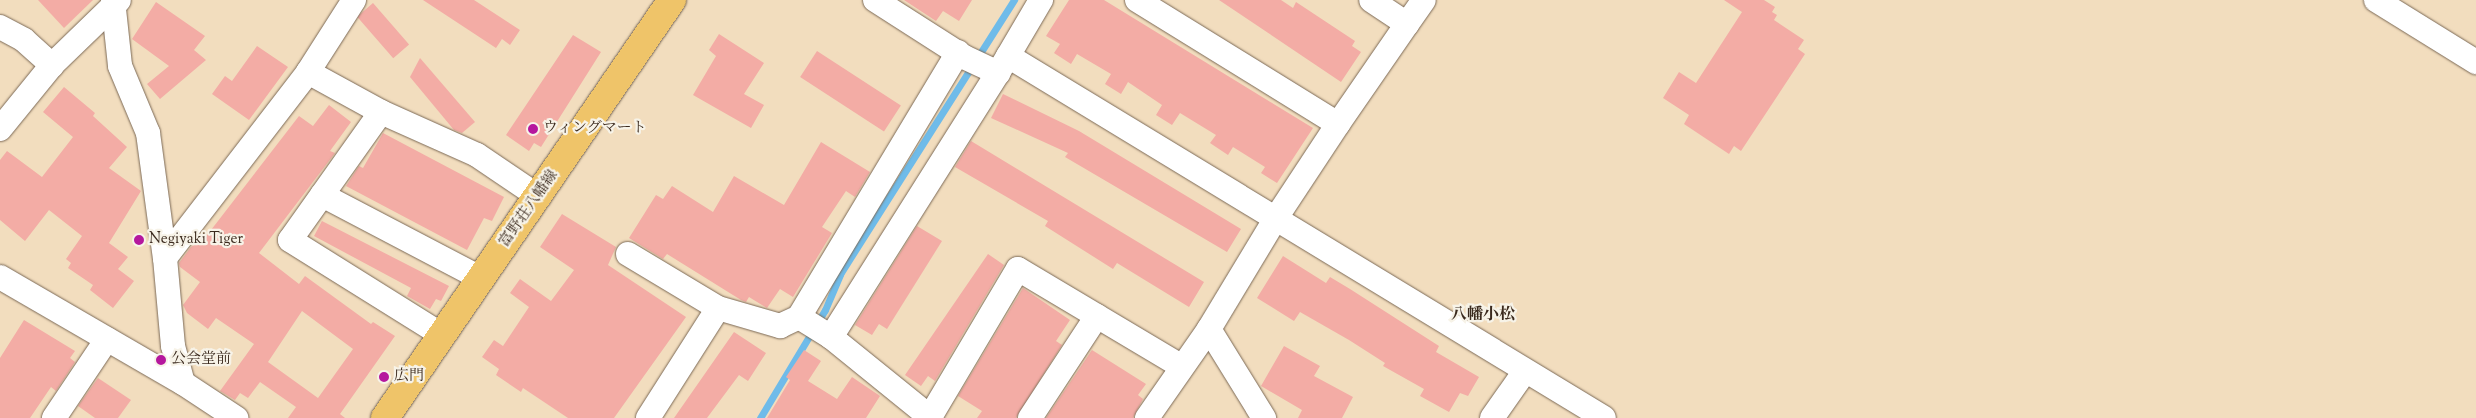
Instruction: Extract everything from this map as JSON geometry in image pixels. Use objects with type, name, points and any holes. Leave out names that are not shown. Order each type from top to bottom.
[{"type":"main road","name":"富野荘八幡線","points":[[385,418],[480,278],[539,197],[672,0]]},
{"type":"street","points":[[165,258],[308,72],[354,0]]},
{"type":"street","points":[[875,0],[961,55],[997,65],[1276,218],[1524,371],[1604,418]]},
{"type":"street","points":[[814,326],[1041,0]]},
{"type":"street","points":[[1137,0],[1338,124]]},
{"type":"street","points":[[1371,0],[1407,24]]},
{"type":"street","points":[[1147,418],[1180,366],[1209,329],[1276,218],[1338,124],[1424,0]]},
{"type":"street","points":[[2376,0],[2476,62]]},
{"type":"street","points":[[0,129],[52,65],[116,2]]},
{"type":"street","points":[[116,2],[120,66],[148,133],[165,258],[173,346],[183,383]]},
{"type":"street","points":[[0,27],[24,40],[52,65]]},
{"type":"street","points":[[814,326],[961,55]]},
{"type":"street","points":[[308,72],[380,112],[477,155],[539,197]]},
{"type":"street","points":[[380,112],[290,240],[442,335]]},
{"type":"street","points":[[322,195],[480,278]]},
{"type":"street","points":[[628,254],[718,308],[780,326],[814,326],[930,418],[1018,269],[1180,366]]},
{"type":"street","points":[[0,277],[183,383],[236,418]]},
{"type":"street","points":[[648,418],[718,308]]},
{"type":"street","points":[[1030,418],[1097,316]]},
{"type":"street","points":[[1209,329],[1264,418]]},
{"type":"street","points":[[54,418],[107,339]]},
{"type":"street","points":[[1492,418],[1524,371]]},
{"type":"building","points":[[38,0],[93,0],[64,28]]},
{"type":"building","points":[[423,0],[474,0],[520,30],[510,45],[502,39],[496,48]]},
{"type":"building","points":[[904,0],[972,0],[959,21],[943,11],[936,21]]},
{"type":"building","points":[[1069,0],[1104,0],[1313,128],[1277,183],[1261,173],[1265,167],[1233,147],[1228,155],[1210,143],[1216,135],[1180,113],[1172,125],[1156,115],[1162,105],[1128,82],[1121,94],[1105,84],[1111,74],[1077,54],[1071,64],[1054,53],[1060,44],[1046,36]]},
{"type":"building","points":[[1219,0],[1281,0],[1293,8],[1296,2],[1355,41],[1352,46],[1361,52],[1341,82]]},
{"type":"building","points":[[1724,0],[1764,0],[1775,7],[1772,12],[1777,15],[1774,20],[1804,40],[1798,49],[1805,54],[1741,151],[1734,146],[1729,154],[1684,124],[1689,115],[1663,98],[1679,72],[1696,83],[1742,12]]},
{"type":"building","points":[[156,2],[205,36],[194,50],[206,60],[160,99],[147,84],[169,66],[132,39]]},
{"type":"building","points":[[373,3],[409,45],[393,58],[357,17]]},
{"type":"building","points":[[719,34],[764,63],[744,94],[764,105],[751,128],[693,95],[716,56],[709,50]]},
{"type":"building","points":[[573,35],[601,52],[541,147],[534,143],[529,151],[506,135]]},
{"type":"building","points":[[257,46],[288,67],[249,120],[212,94],[225,76],[232,81]]},
{"type":"building","points":[[817,51],[901,105],[884,131],[800,77]]},
{"type":"building","points":[[420,58],[475,122],[462,133],[454,130],[410,77]]},
{"type":"building","points":[[64,87],[95,113],[93,116],[127,147],[109,168],[141,191],[109,243],[128,257],[118,269],[134,281],[113,308],[90,290],[93,285],[68,268],[71,263],[66,259],[82,236],[49,210],[25,241],[0,220],[0,160],[7,151],[42,177],[73,137],[43,112]]},
{"type":"building","points":[[1003,94],[1079,131],[1241,229],[1227,252],[1065,157],[1068,153],[991,118]]},
{"type":"building","points":[[329,105],[351,122],[330,151],[335,153],[259,253],[299,284],[305,276],[371,324],[373,322],[395,336],[340,414],[345,418],[288,418],[296,407],[260,382],[248,398],[240,393],[235,400],[220,391],[254,344],[216,318],[208,329],[187,313],[183,305],[200,282],[180,267],[179,263],[191,247],[199,242],[201,243],[299,116],[313,126]],"holes":[[[302,311],[353,349],[318,398],[268,362]]]},
{"type":"building","points":[[383,133],[504,197],[492,221],[484,218],[467,250],[346,186],[359,166],[363,168]]},
{"type":"building","points":[[971,141],[1204,282],[1189,307],[1117,263],[1113,269],[1045,226],[1048,221],[955,167]]},
{"type":"building","points":[[821,142],[870,172],[855,197],[846,191],[822,227],[832,233],[793,297],[780,289],[767,308],[749,297],[746,302],[667,254],[663,259],[629,238],[656,195],[663,199],[672,186],[713,212],[734,176],[784,205]]},
{"type":"building","points":[[562,214],[616,247],[608,265],[686,317],[614,418],[568,418],[523,388],[521,392],[496,375],[499,369],[482,357],[494,340],[503,346],[529,307],[510,293],[520,279],[551,301],[574,270],[540,247]]},
{"type":"building","points":[[322,221],[449,286],[441,301],[436,299],[430,309],[407,296],[411,288],[314,236]]},
{"type":"building","points":[[917,226],[942,241],[887,329],[879,324],[872,335],[855,325]]},
{"type":"building","points":[[988,254],[1004,265],[935,381],[928,376],[921,386],[905,375]]},
{"type":"building","points":[[1283,256],[1326,283],[1330,277],[1439,346],[1436,352],[1479,377],[1468,396],[1460,393],[1449,412],[1420,396],[1424,389],[1383,366],[1385,363],[1349,340],[1300,312],[1294,321],[1257,298]]},
{"type":"building","points":[[1023,288],[1070,320],[1056,341],[1062,345],[1016,418],[977,418],[982,411],[958,396]]},
{"type":"building","points":[[24,320],[75,351],[70,358],[75,362],[56,391],[51,387],[30,418],[0,418],[0,358]]},
{"type":"building","points":[[734,332],[766,353],[748,381],[739,375],[707,418],[674,418]]},
{"type":"building","points":[[1284,346],[1320,366],[1314,376],[1353,397],[1342,418],[1298,418],[1302,410],[1261,386]]},
{"type":"building","points":[[804,350],[821,361],[808,381],[837,399],[852,377],[880,396],[866,418],[767,418],[790,380],[786,377]]},
{"type":"building","points":[[1092,350],[1146,384],[1138,395],[1143,399],[1133,418],[1046,418]]},
{"type":"building","points":[[98,378],[131,400],[118,418],[95,418],[78,406]]},
{"type":"waterway","points":[[760,418],[825,310],[840,274],[1014,0]]},
{"type":"place","name":"ウィングマート","points":[[533,129]]},
{"type":"place","name":"Negiyaki Tiger","points":[[139,240]]},
{"type":"place","name":"公会堂前","points":[[161,360]]},
{"type":"place","name":"広門","points":[[384,377]]},
{"type":"district","name":"八幡小松","points":[[1483,316]]}]
